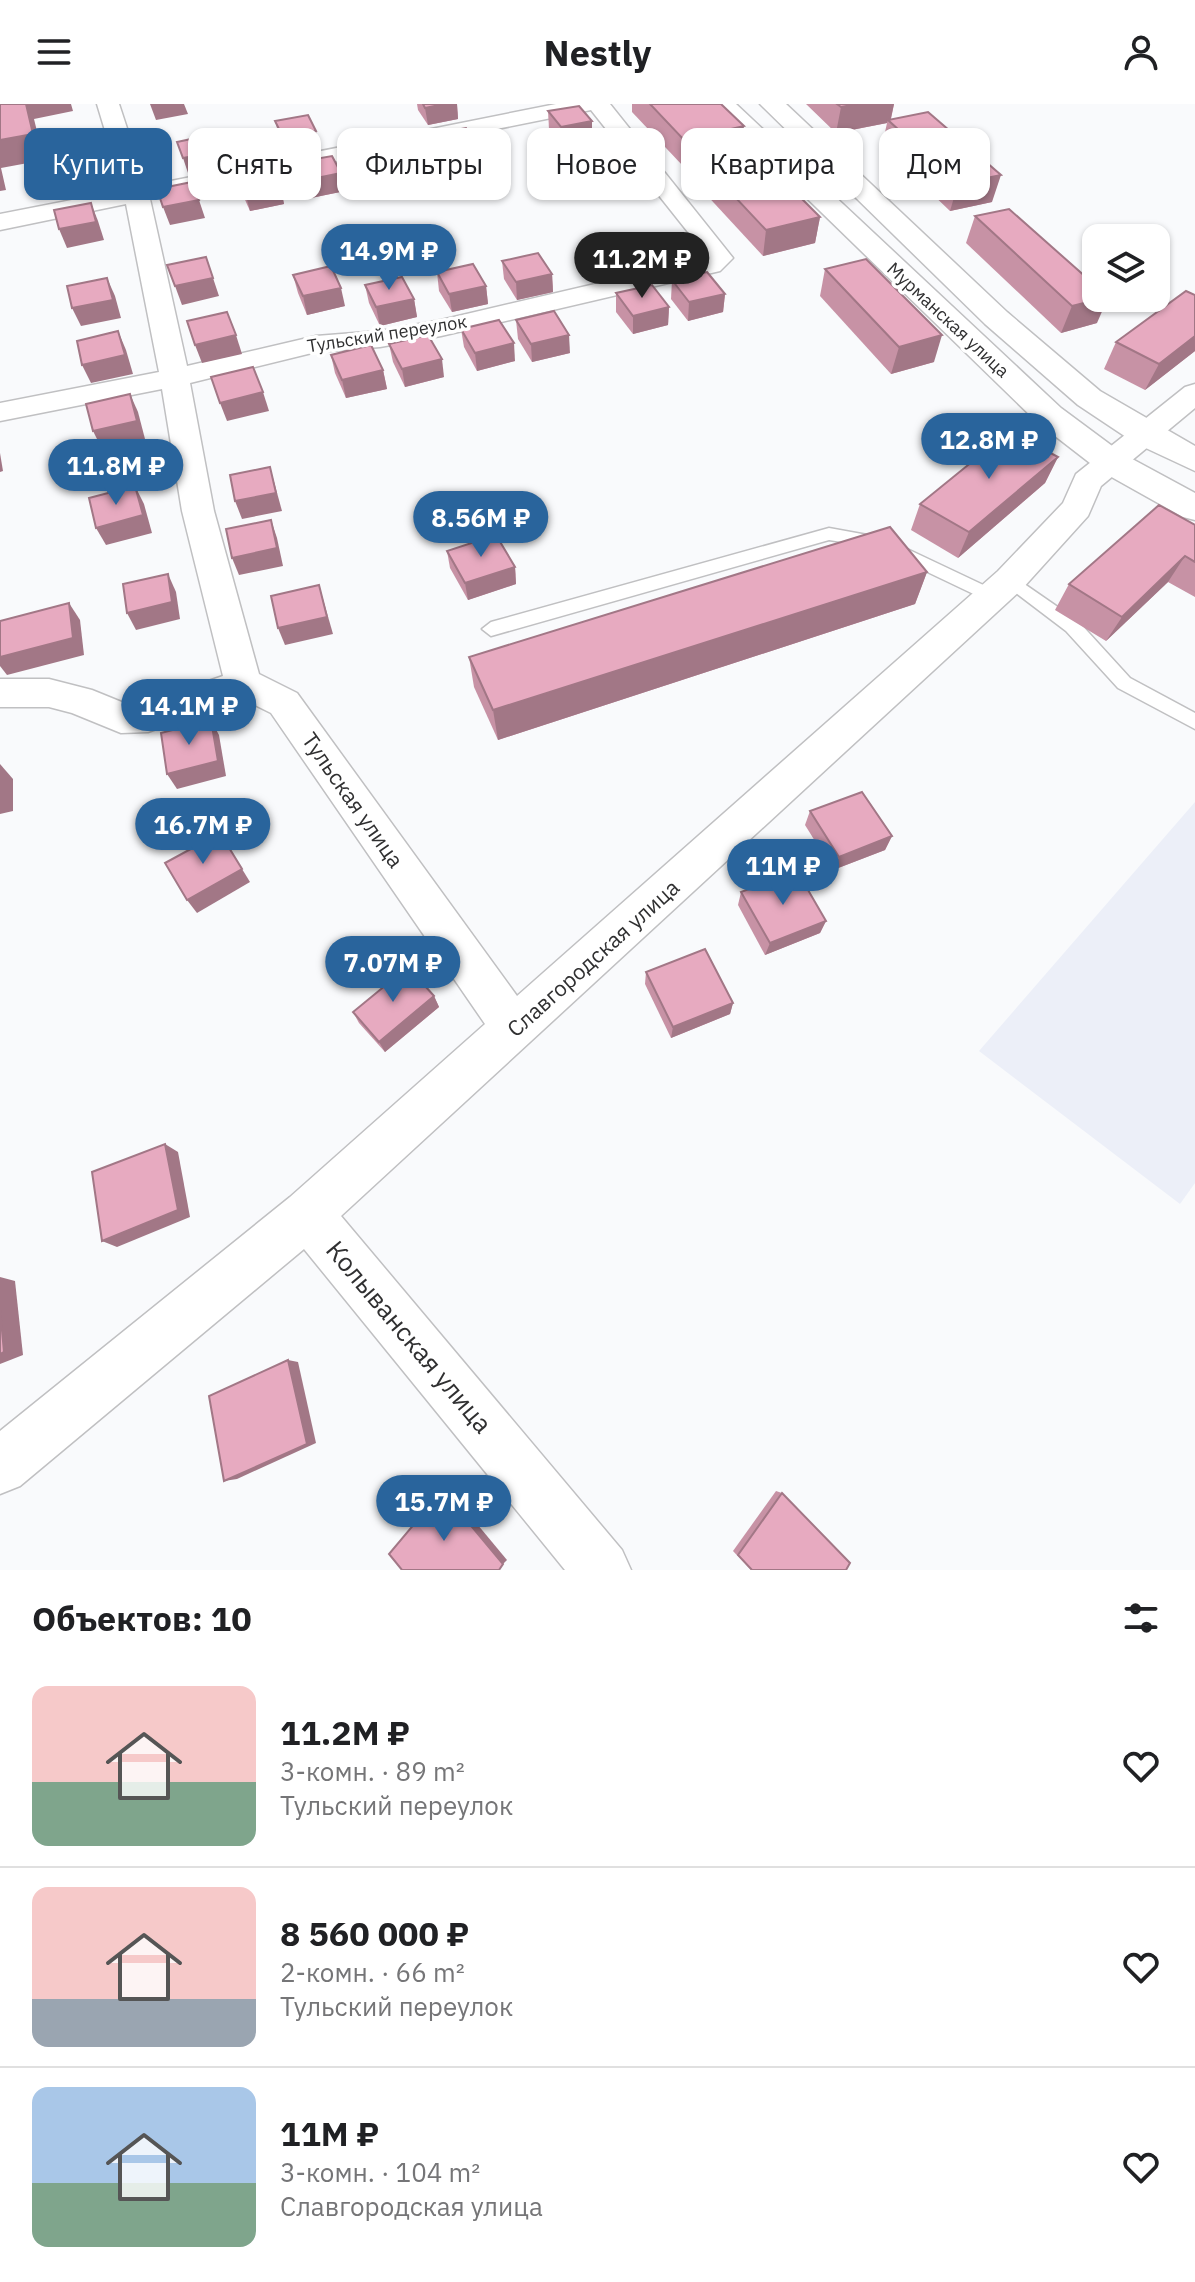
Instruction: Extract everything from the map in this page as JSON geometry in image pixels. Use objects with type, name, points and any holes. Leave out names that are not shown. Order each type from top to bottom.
[{"type":"main road","name":"Мурманская улица","points":[[722,104],[1049,415],[1111,462],[1195,508]]},
{"type":"main road","name":"Мурманская улица","points":[[772,104],[996,318],[1089,398],[1147,435],[1195,460]]},
{"type":"street","points":[[108,104],[116,128]]},
{"type":"street","points":[[172,189],[589,104]]},
{"type":"street","name":"Тульский переулок","points":[[0,412],[175,378],[316,344],[380,339],[441,328],[711,265],[720,258],[715,249],[598,104]]},
{"type":"street","points":[[0,222],[116,200]]},
{"type":"street","points":[[0,693],[49,693],[79,700],[121,718],[148,717],[243,683],[198,511],[175,378],[138,200]]},
{"type":"street","name":"Славгородская улица","points":[[0,1466],[307,1214],[514,1029],[1000,588],[1077,508],[1087,481],[1195,393]]},
{"type":"street","name":"Тульская улица","points":[[243,683],[284,703],[514,1029]]},
{"type":"street","name":"Колыванская улица","points":[[307,1214],[602,1570]]},
{"type":"lane","points":[[491,629],[829,534],[878,542],[1000,588],[1072,626],[1124,683],[1195,722]]},
{"type":"shaded area","points":[[1195,802],[1195,1183],[1180,1204],[979,1051]]},
{"type":"building","points":[[0,104],[26,104],[32,128],[24,128],[24,136],[0,140]]},
{"type":"building","points":[[423,104],[444,104],[425,108]]},
{"type":"building","points":[[650,104],[721,104],[744,126],[681,128],[681,137]]},
{"type":"building","points":[[579,106],[592,121],[561,127],[548,111]]},
{"type":"building","points":[[928,112],[947,128],[897,128],[888,120]]},
{"type":"building","points":[[308,115],[314,128],[278,128],[275,121]]},
{"type":"building","points":[[188,140],[188,157],[183,158],[177,142]]},
{"type":"building","points":[[332,156],[337,174],[321,177],[321,158]]},
{"type":"building","points":[[990,166],[1001,175],[990,177]]},
{"type":"building","points":[[188,183],[188,200],[199,200],[163,207],[161,200],[172,200],[172,186]]},
{"type":"building","points":[[738,200],[803,200],[820,217],[766,230]]},
{"type":"building","points":[[91,203],[96,222],[59,229],[54,210]]},
{"type":"building","points":[[1009,209],[1082,274],[1082,304],[1072,306],[975,216]]},
{"type":"building","points":[[621,236],[637,256],[602,264],[587,243]]},
{"type":"building","points":[[538,253],[552,274],[516,282],[502,261]]},
{"type":"building","points":[[206,257],[213,278],[175,286],[167,265]]},
{"type":"building","points":[[866,259],[942,335],[899,347],[825,269]]},
{"type":"building","points":[[473,264],[486,286],[449,294],[437,272]]},
{"type":"building","points":[[331,266],[341,288],[303,296],[293,275]]},
{"type":"building","points":[[707,272],[725,294],[689,302],[672,280]]},
{"type":"building","points":[[402,277],[414,299],[376,307],[365,285]]},
{"type":"building","points":[[107,278],[113,300],[72,308],[67,286]]},
{"type":"building","points":[[652,285],[669,307],[633,316],[616,293]]},
{"type":"building","points":[[1186,291],[1195,295],[1195,336],[1159,364],[1116,342],[1157,312],[1170,312],[1170,303]]},
{"type":"building","points":[[554,311],[569,335],[531,344],[516,320]]},
{"type":"building","points":[[227,312],[236,335],[195,345],[187,321]]},
{"type":"building","points":[[499,320],[514,343],[475,353],[461,329]]},
{"type":"building","points":[[118,331],[125,355],[82,365],[77,341]]},
{"type":"building","points":[[428,335],[442,359],[402,369],[389,344]]},
{"type":"building","points":[[371,345],[383,370],[342,380],[331,355]]},
{"type":"building","points":[[253,367],[263,392],[220,403],[211,377]]},
{"type":"building","points":[[130,394],[137,421],[93,431],[86,404]]},
{"type":"building","points":[[1010,431],[1058,457],[969,532],[920,504]]},
{"type":"building","points":[[270,467],[276,493],[235,501],[230,475]]},
{"type":"building","points":[[135,486],[143,515],[96,528],[89,498]]},
{"type":"building","points":[[1159,505],[1195,525],[1195,562],[1185,556],[1122,617],[1069,584]]},
{"type":"building","points":[[271,520],[277,548],[232,558],[226,529]]},
{"type":"building","points":[[890,527],[927,572],[493,710],[469,657]]},
{"type":"building","points":[[496,535],[515,567],[465,583],[447,551]]},
{"type":"building","points":[[168,574],[172,602],[127,613],[123,584]]},
{"type":"building","points":[[319,585],[327,617],[278,628],[271,596]]},
{"type":"building","points":[[69,603],[73,638],[0,657],[0,621]]},
{"type":"building","points":[[211,720],[218,761],[167,774],[161,733]]},
{"type":"building","points":[[862,792],[892,836],[839,857],[810,811]]},
{"type":"building","points":[[220,833],[242,869],[187,900],[165,863]]},
{"type":"building","points":[[797,871],[826,921],[770,943],[741,892]]},
{"type":"building","points":[[705,949],[733,1003],[673,1027],[646,972]]},
{"type":"building","points":[[408,967],[434,996],[379,1042],[353,1012]]},
{"type":"building","points":[[165,1144],[178,1210],[102,1241],[92,1172]]},
{"type":"building","points":[[0,1309],[4,1352],[0,1354]]},
{"type":"building","points":[[288,1360],[307,1444],[224,1481],[209,1396]]},
{"type":"building","points":[[442,1491],[503,1564],[499,1570],[402,1570],[389,1554]]},
{"type":"building","points":[[782,1493],[850,1563],[846,1570],[752,1570],[738,1555]]}]
